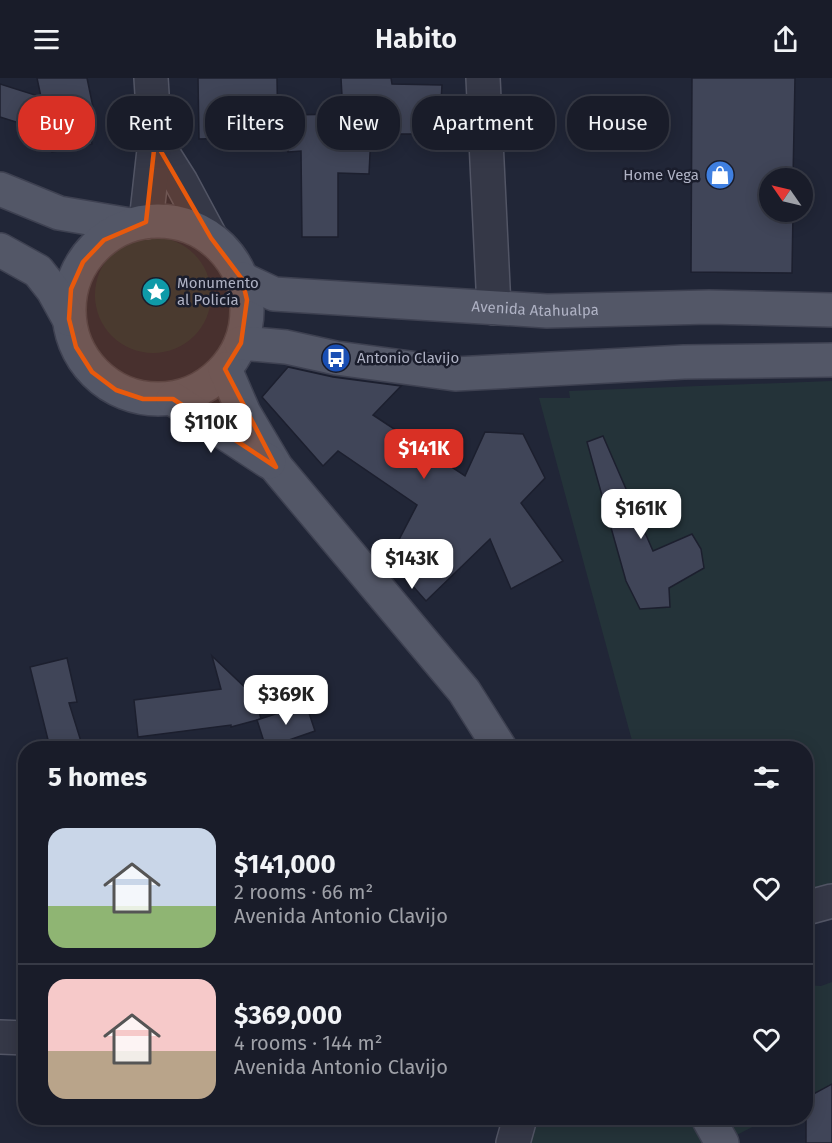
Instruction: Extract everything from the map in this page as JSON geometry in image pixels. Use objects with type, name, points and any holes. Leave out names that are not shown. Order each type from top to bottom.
[{"type":"main road","points":[[0,189],[59,213],[138,224],[162,221],[188,226],[211,238],[229,256],[242,279],[247,300],[246,322],[233,356],[201,389],[173,399],[143,399],[116,390],[92,372],[76,347],[69,319],[53,290],[38,272],[0,250]]},
{"type":"main road","points":[[69,319],[71,289],[83,262],[104,240],[138,224]]},
{"type":"main road","name":"Avenida Atahualpa","points":[[242,279],[274,294],[547,312],[709,307],[832,310]]},
{"type":"main road","points":[[233,356],[286,347],[336,358],[455,374],[684,362],[832,360]]},
{"type":"main road","points":[[233,356],[244,413],[276,467],[464,691],[496,741]]},
{"type":"main road","points":[[173,399],[276,467]]},
{"type":"main road","points":[[712,1125],[722,1143]]},
{"type":"street","points":[[151,78],[152,96]]},
{"type":"street","points":[[483,78],[494,308]]},
{"type":"street","points":[[138,224],[153,150]]},
{"type":"street","points":[[161,150],[211,238]]},
{"type":"street","points":[[813,906],[832,902]]},
{"type":"street","points":[[0,1037],[18,1038]]},
{"type":"street","points":[[513,1143],[518,1125]]},
{"type":"highlighted area","points":[[155,141],[211,238],[242,279],[247,300],[241,343],[225,369],[276,467],[173,399],[143,399],[116,390],[92,372],[76,347],[69,319],[71,289],[83,262],[104,240],[146,222]]},
{"type":"shaded area","points":[[153,237],[175,241],[194,254],[207,273],[211,295],[207,317],[194,336],[175,349],[153,353],[131,349],[112,336],[99,317],[95,295],[99,273],[112,254],[131,241]]},
{"type":"shaded area","points":[[832,381],[832,893],[813,898],[813,741],[632,741],[539,398],[570,398],[569,391]]},
{"type":"shaded area","points":[[832,982],[832,1086],[813,1096],[813,985],[821,986]]},
{"type":"shaded area","points":[[527,1125],[698,1125],[710,1143],[523,1143]]},
{"type":"shaded area","points":[[716,1125],[756,1125],[725,1141]]},
{"type":"building","points":[[37,78],[87,78],[91,96],[41,96]]},
{"type":"building","points":[[198,78],[277,78],[277,96],[205,96],[205,139],[199,139]]},
{"type":"building","points":[[341,78],[391,78],[392,84],[442,85],[441,96],[412,96],[412,134],[400,134],[400,96],[342,96]]},
{"type":"building","name":"Home Vega","points":[[692,78],[795,78],[793,168],[759,168],[759,222],[793,222],[792,273],[691,272]]},
{"type":"building","points":[[0,84],[38,96],[18,96],[18,123],[0,117]]},
{"type":"building","points":[[317,114],[317,150],[370,150],[369,174],[338,173],[338,237],[302,237],[301,151],[288,152],[288,150],[305,150],[305,115]]},
{"type":"building","points":[[288,367],[333,377],[401,386],[373,415],[465,476],[485,432],[523,434],[545,478],[521,503],[563,561],[511,589],[490,539],[426,601],[389,559],[417,505],[338,451],[323,466],[262,397]]},
{"type":"building","points":[[603,436],[653,551],[692,534],[701,549],[704,568],[669,588],[670,607],[640,609],[626,581],[587,442]]},
{"type":"building","points":[[212,656],[255,697],[261,719],[231,727],[231,725],[138,737],[134,700],[221,689]]},
{"type":"building","points":[[67,658],[77,702],[69,703],[81,741],[48,741],[30,667]]},
{"type":"building","points":[[306,704],[315,731],[286,741],[264,741],[257,720]]},
{"type":"building","points":[[832,1084],[832,1143],[806,1143],[806,1125],[813,1125],[813,1094]]},
{"type":"place","name":"Home Vega","points":[[720,175]]},
{"type":"place","name":"Monumento al Policía","points":[[156,292]]},
{"type":"place","name":"Antonio Clavijo","points":[[336,358]]}]
